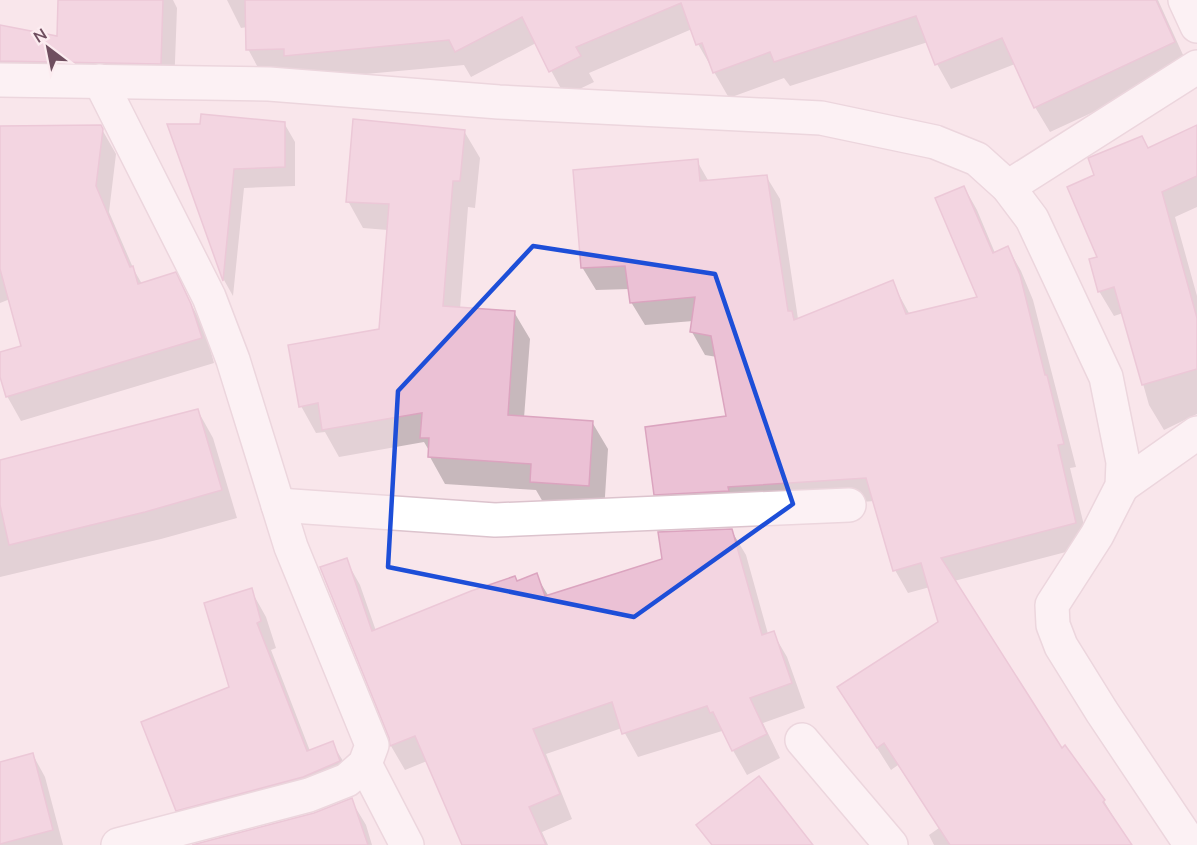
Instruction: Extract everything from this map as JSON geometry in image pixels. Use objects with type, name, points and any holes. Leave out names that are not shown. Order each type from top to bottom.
[{"type":"street","points":[[1185,0],[1197,26]]},
{"type":"street","points":[[1008,187],[1197,67]]},
{"type":"street","points":[[0,80],[269,84],[499,102],[821,118],[935,142],[977,159],[1008,187],[1032,219],[1106,377],[1123,462],[1122,486],[1097,535],[1052,605],[1053,625],[1061,646],[1102,712],[1191,845]]},
{"type":"street","points":[[100,81],[209,297],[233,360],[291,547],[372,745],[365,764],[347,780],[309,795],[118,845]]},
{"type":"street","points":[[1122,486],[1197,433]]},
{"type":"street","points":[[278,505],[495,520],[849,504]]},
{"type":"street","points":[[802,740],[891,845]]},
{"type":"street","points":[[365,764],[407,845]]},
{"type":"highlighted area","points":[[533,246],[715,274],[793,504],[634,617],[388,567],[398,391]]},
{"type":"building","points":[[58,0],[163,0],[161,64],[0,61],[0,25],[57,36]]},
{"type":"building","points":[[245,0],[1156,0],[1175,42],[1034,108],[1002,38],[935,65],[916,16],[774,62],[770,52],[713,73],[702,43],[696,45],[681,3],[576,47],[581,56],[549,72],[522,17],[455,52],[449,40],[284,56],[284,49],[246,50]]},
{"type":"building","points":[[201,114],[285,122],[285,167],[234,169],[223,281],[167,124],[200,124]]},
{"type":"building","points":[[353,119],[465,130],[460,181],[453,181],[443,306],[515,311],[508,415],[593,421],[589,486],[530,482],[531,464],[428,457],[429,438],[420,438],[422,413],[322,430],[318,403],[299,407],[288,345],[379,329],[389,204],[346,202]]},
{"type":"building","points":[[101,125],[103,129],[96,186],[130,267],[133,266],[138,284],[176,272],[191,304],[202,338],[6,397],[0,377],[0,352],[21,346],[0,269],[0,126]]},
{"type":"building","points":[[1197,125],[1197,176],[1162,192],[1197,318],[1197,369],[1142,385],[1114,287],[1098,292],[1089,259],[1097,257],[1067,187],[1094,175],[1088,158],[1142,136],[1148,148]]},
{"type":"building","points":[[698,159],[700,181],[767,175],[788,311],[792,311],[794,320],[893,280],[906,314],[977,297],[935,198],[964,186],[993,253],[1008,246],[1020,275],[1064,444],[1058,445],[1076,523],[941,558],[1062,748],[1065,745],[1105,800],[1103,802],[1132,845],[950,845],[884,743],[877,748],[837,687],[938,622],[921,563],[893,571],[866,478],[728,487],[729,491],[654,495],[645,427],[726,416],[711,336],[690,332],[695,297],[630,303],[625,266],[581,268],[573,170]]},
{"type":"building","points":[[198,409],[222,490],[145,512],[9,545],[0,505],[0,460]]},
{"type":"building","points":[[732,529],[762,635],[774,631],[792,683],[750,698],[767,734],[732,751],[713,712],[710,713],[707,706],[622,734],[612,702],[533,729],[560,794],[529,807],[546,845],[462,845],[415,736],[390,746],[389,738],[320,567],[347,558],[372,631],[515,576],[517,581],[537,573],[545,596],[662,559],[658,532]]},
{"type":"building","points":[[252,588],[261,621],[257,623],[307,751],[333,741],[340,761],[303,777],[176,811],[141,722],[229,687],[204,603]]},
{"type":"building","points":[[33,753],[53,830],[0,844],[0,762]]},
{"type":"building","points":[[759,776],[813,845],[712,845],[696,825]]},
{"type":"building","points":[[352,798],[368,845],[192,845],[314,813]]}]
